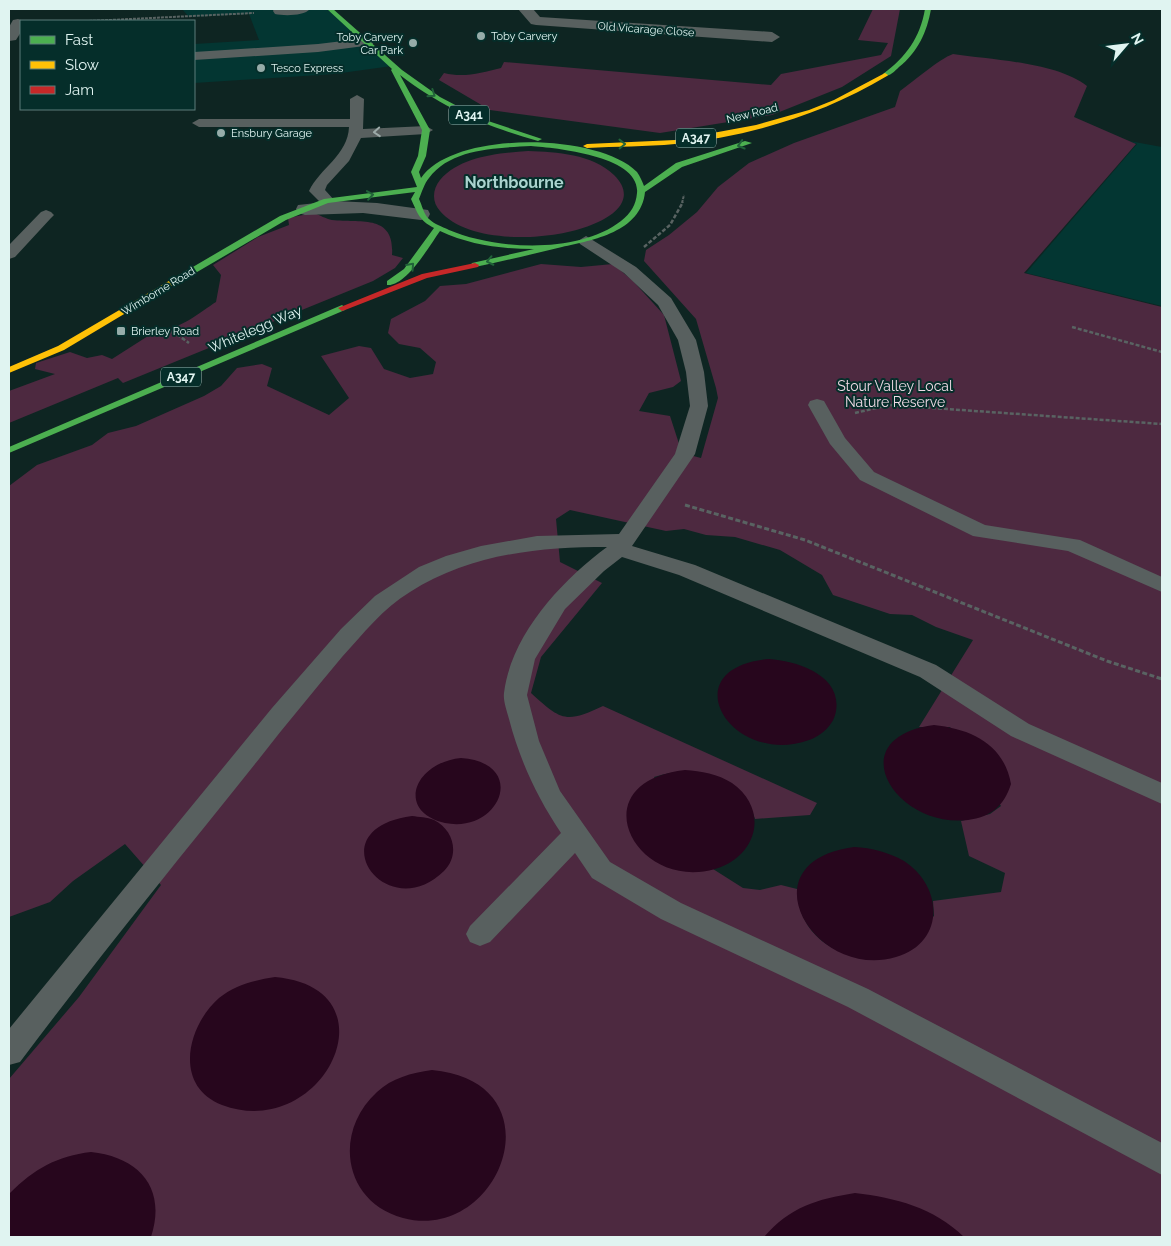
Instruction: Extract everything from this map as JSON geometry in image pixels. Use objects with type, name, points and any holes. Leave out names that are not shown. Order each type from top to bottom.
[{"type":"main road","name":"A341","points":[[330,9],[392,66],[444,102],[479,120],[555,145]]},
{"type":"main road","name":"New Road","points":[[573,148],[675,142],[730,132],[817,110],[857,94],[887,75],[914,51],[925,30],[928,9]]},
{"type":"main road","name":"A341","points":[[392,66],[426,130]]},
{"type":"main road","name":"New Road","points":[[643,190],[679,165],[759,140],[798,122],[817,110]]},
{"type":"main road","points":[[418,186],[429,173],[443,163],[462,155],[506,145],[555,145],[599,154],[620,164],[635,176],[643,190],[642,204],[631,219],[612,232],[586,241],[555,247],[522,249],[490,246],[461,239],[438,229],[421,214],[416,206],[418,186],[415,172],[422,156],[426,130]]},
{"type":"main road","name":"Wimborne Road","points":[[9,370],[61,348],[283,218],[326,201],[418,186]]},
{"type":"main road","name":"Whitelegg Way","points":[[375,294],[406,272],[438,229]]},
{"type":"main road","name":"Whitelegg Way","points":[[9,450],[375,294],[425,276],[555,247]]},
{"type":"street","points":[[280,11],[302,9]]},
{"type":"street","name":"Old Vicarage Close","points":[[524,9],[536,21],[772,37]]},
{"type":"street","name":"Wimborne Road","points":[[305,209],[346,206],[379,207],[421,214]]},
{"type":"lane","points":[[195,56],[318,48],[368,42]]},
{"type":"lane","points":[[326,201],[317,191],[320,184],[344,158],[356,129],[357,99]]},
{"type":"lane","points":[[199,123],[426,130]]},
{"type":"lane","points":[[9,254],[46,215]]},
{"type":"lane","points":[[586,241],[630,270],[665,302],[687,340],[695,372],[699,406],[685,454],[622,544],[557,604],[523,659],[515,695],[527,741],[549,795],[601,870],[671,911],[858,998],[1162,1160]]},
{"type":"lane","points":[[821,413],[837,440],[867,476],[980,531],[1073,545],[1162,585]]},
{"type":"lane","points":[[9,1052],[86,952],[293,699],[360,622],[400,587],[443,565],[486,550],[536,541],[622,544],[928,671],[1020,730],[1162,794]]},
{"type":"lane","points":[[480,934],[576,834]]},
{"type":"path","points":[[108,20],[280,11]]},
{"type":"path","points":[[118,315],[175,333],[190,344]]},
{"type":"path","points":[[1072,327],[1162,352]]},
{"type":"path","points":[[821,413],[889,405],[1162,424]]},
{"type":"path","points":[[680,503],[805,540],[1108,661],[1162,679]]},
{"type":"shaded area","points":[[182,9],[330,9],[392,66],[334,74],[195,83],[195,44],[259,40],[249,14],[189,17]]},
{"type":"shaded area","points":[[1129,141],[1162,147],[1162,306],[1026,273],[1137,144]]},
{"type":"shaded area","points":[[769,659],[792,663],[815,672],[825,679],[832,688],[836,699],[835,716],[830,725],[818,736],[809,740],[781,745],[756,740],[736,729],[723,713],[718,696],[723,679],[739,666]]},
{"type":"shaded area","points":[[934,725],[961,730],[973,735],[984,741],[1001,758],[1011,784],[1005,798],[996,809],[983,816],[968,820],[942,819],[919,811],[900,797],[888,781],[884,763],[889,747],[905,733]]},
{"type":"shaded area","points":[[461,758],[482,763],[495,772],[500,784],[499,796],[492,809],[480,818],[464,824],[445,823],[430,817],[420,809],[416,799],[417,788],[422,778],[431,769],[445,762]]},
{"type":"shaded area","points":[[685,770],[697,771],[727,780],[744,794],[751,806],[754,832],[749,844],[741,854],[729,863],[715,869],[686,872],[661,865],[642,851],[630,833],[627,813],[634,794],[653,779]]},
{"type":"shaded area","points":[[412,816],[431,819],[441,824],[450,836],[453,850],[452,858],[444,871],[422,886],[401,888],[383,882],[370,870],[364,854],[368,838],[383,824]]},
{"type":"shaded area","points":[[854,847],[880,851],[904,861],[917,872],[927,885],[932,899],[933,914],[931,927],[924,940],[912,950],[896,957],[866,960],[839,952],[817,937],[803,917],[797,895],[802,874],[821,857]]},
{"type":"shaded area","points":[[275,977],[312,987],[333,1007],[339,1032],[333,1059],[316,1084],[291,1103],[259,1111],[222,1105],[206,1096],[196,1084],[191,1070],[190,1055],[193,1039],[199,1024],[208,1010],[225,993],[246,984]]},
{"type":"shaded area","points":[[432,1070],[472,1081],[496,1102],[505,1129],[503,1158],[489,1186],[467,1208],[438,1220],[403,1218],[383,1210],[367,1197],[357,1182],[351,1164],[350,1145],[354,1126],[363,1108],[377,1092],[389,1083],[402,1077]]},
{"type":"shaded area","points":[[91,1152],[123,1160],[145,1178],[152,1190],[155,1204],[155,1219],[151,1237],[9,1237],[10,1193],[28,1177],[47,1165],[67,1157]]},
{"type":"shaded area","points":[[855,1193],[899,1201],[927,1211],[940,1218],[964,1237],[764,1237],[794,1211],[828,1198]]},
{"type":"green space","points":[[873,9],[900,9],[891,56],[842,87],[772,115],[660,133],[490,110],[439,80],[444,73],[465,75],[480,73],[501,68],[504,62],[771,85],[781,74],[881,55],[888,43],[858,40]]},
{"type":"green space","name":"Stour Valley Local Nature Reserve","points":[[953,54],[1023,63],[1074,78],[1087,86],[1074,117],[1136,144],[1024,273],[1162,307],[1162,1237],[9,1237],[9,1079],[79,997],[161,885],[125,844],[73,881],[50,902],[9,917],[9,486],[37,465],[92,445],[108,433],[136,426],[204,396],[221,386],[237,368],[262,364],[272,368],[267,386],[329,415],[349,398],[321,356],[359,346],[371,348],[384,369],[410,378],[433,374],[436,362],[420,348],[399,344],[388,333],[391,319],[425,301],[440,286],[466,284],[541,264],[581,267],[613,264],[633,281],[664,315],[681,381],[673,387],[649,393],[639,411],[670,416],[682,453],[701,458],[718,398],[716,388],[696,319],[644,261],[646,250],[669,235],[697,212],[718,187],[749,163],[794,143],[895,107],[900,91]],"holes":[[[570,510],[666,531],[684,529],[706,535],[735,537],[780,550],[822,575],[833,595],[890,614],[912,615],[936,627],[973,640],[919,727],[950,727],[1001,806],[990,814],[961,821],[969,856],[1005,873],[1001,892],[933,901],[934,916],[877,960],[847,954],[822,941],[804,919],[799,905],[797,889],[781,885],[760,890],[743,888],[713,869],[696,872],[654,777],[669,773],[685,772],[715,776],[740,792],[749,804],[755,819],[810,815],[817,803],[603,706],[580,715],[564,716],[557,714],[531,693],[541,657],[602,583],[560,562],[556,519]]]},
{"type":"green space","points":[[528,151],[551,152],[585,158],[605,168],[614,175],[624,194],[616,210],[595,224],[564,233],[529,237],[494,235],[463,227],[437,207],[434,196],[437,184],[448,172],[481,157]]},
{"type":"green space","points":[[313,213],[327,219],[374,223],[382,227],[388,233],[392,255],[403,258],[395,268],[373,281],[123,383],[118,378],[9,423],[9,391],[55,374],[35,369],[36,363],[70,352],[87,358],[102,355],[112,359],[159,329],[167,329],[182,324],[216,302],[221,275],[213,265],[258,237],[289,225],[288,218]]},
{"type":"traffic: fast","points":[[330,9],[382,57],[418,86],[438,99],[480,120],[538,139]]},
{"type":"traffic: fast","points":[[885,75],[909,55],[923,29],[928,9]]},
{"type":"traffic: fast","points":[[394,70],[426,130],[422,156],[415,172],[420,184]]},
{"type":"traffic: fast","points":[[643,190],[679,165],[748,143]]},
{"type":"traffic: fast","points":[[531,144],[583,151],[604,156],[621,164],[635,175],[642,188],[640,205],[624,222],[601,235],[575,243],[545,247],[515,247],[486,244],[460,237],[425,220],[415,199],[425,177],[437,166],[462,153],[490,147],[531,144]]},
{"type":"traffic: fast","points":[[177,280],[283,218],[327,201],[417,189]]},
{"type":"traffic: fast","points":[[390,283],[407,271],[438,229]]},
{"type":"traffic: fast","points":[[475,265],[555,247]]},
{"type":"traffic: fast","points":[[9,450],[342,308]]},
{"type":"traffic: slow","points":[[587,146],[675,142],[757,127],[784,120],[837,101],[885,75]]},
{"type":"traffic: slow","points":[[9,370],[61,348],[177,280]]},
{"type":"traffic: jam","points":[[342,308],[425,276],[475,265]]},
{"type":"place","name":"Toby Carvery","points":[[481,36]]},
{"type":"place","name":"Toby Carvery Car Park","points":[[413,43]]},
{"type":"place","name":"Tesco Express","points":[[261,68]]},
{"type":"place","name":"Ensbury Garage","points":[[221,133]]},
{"type":"place","name":"Brierley Road","points":[[121,331]]},
{"type":"district","name":"Northbourne","points":[[514,182]]}]
